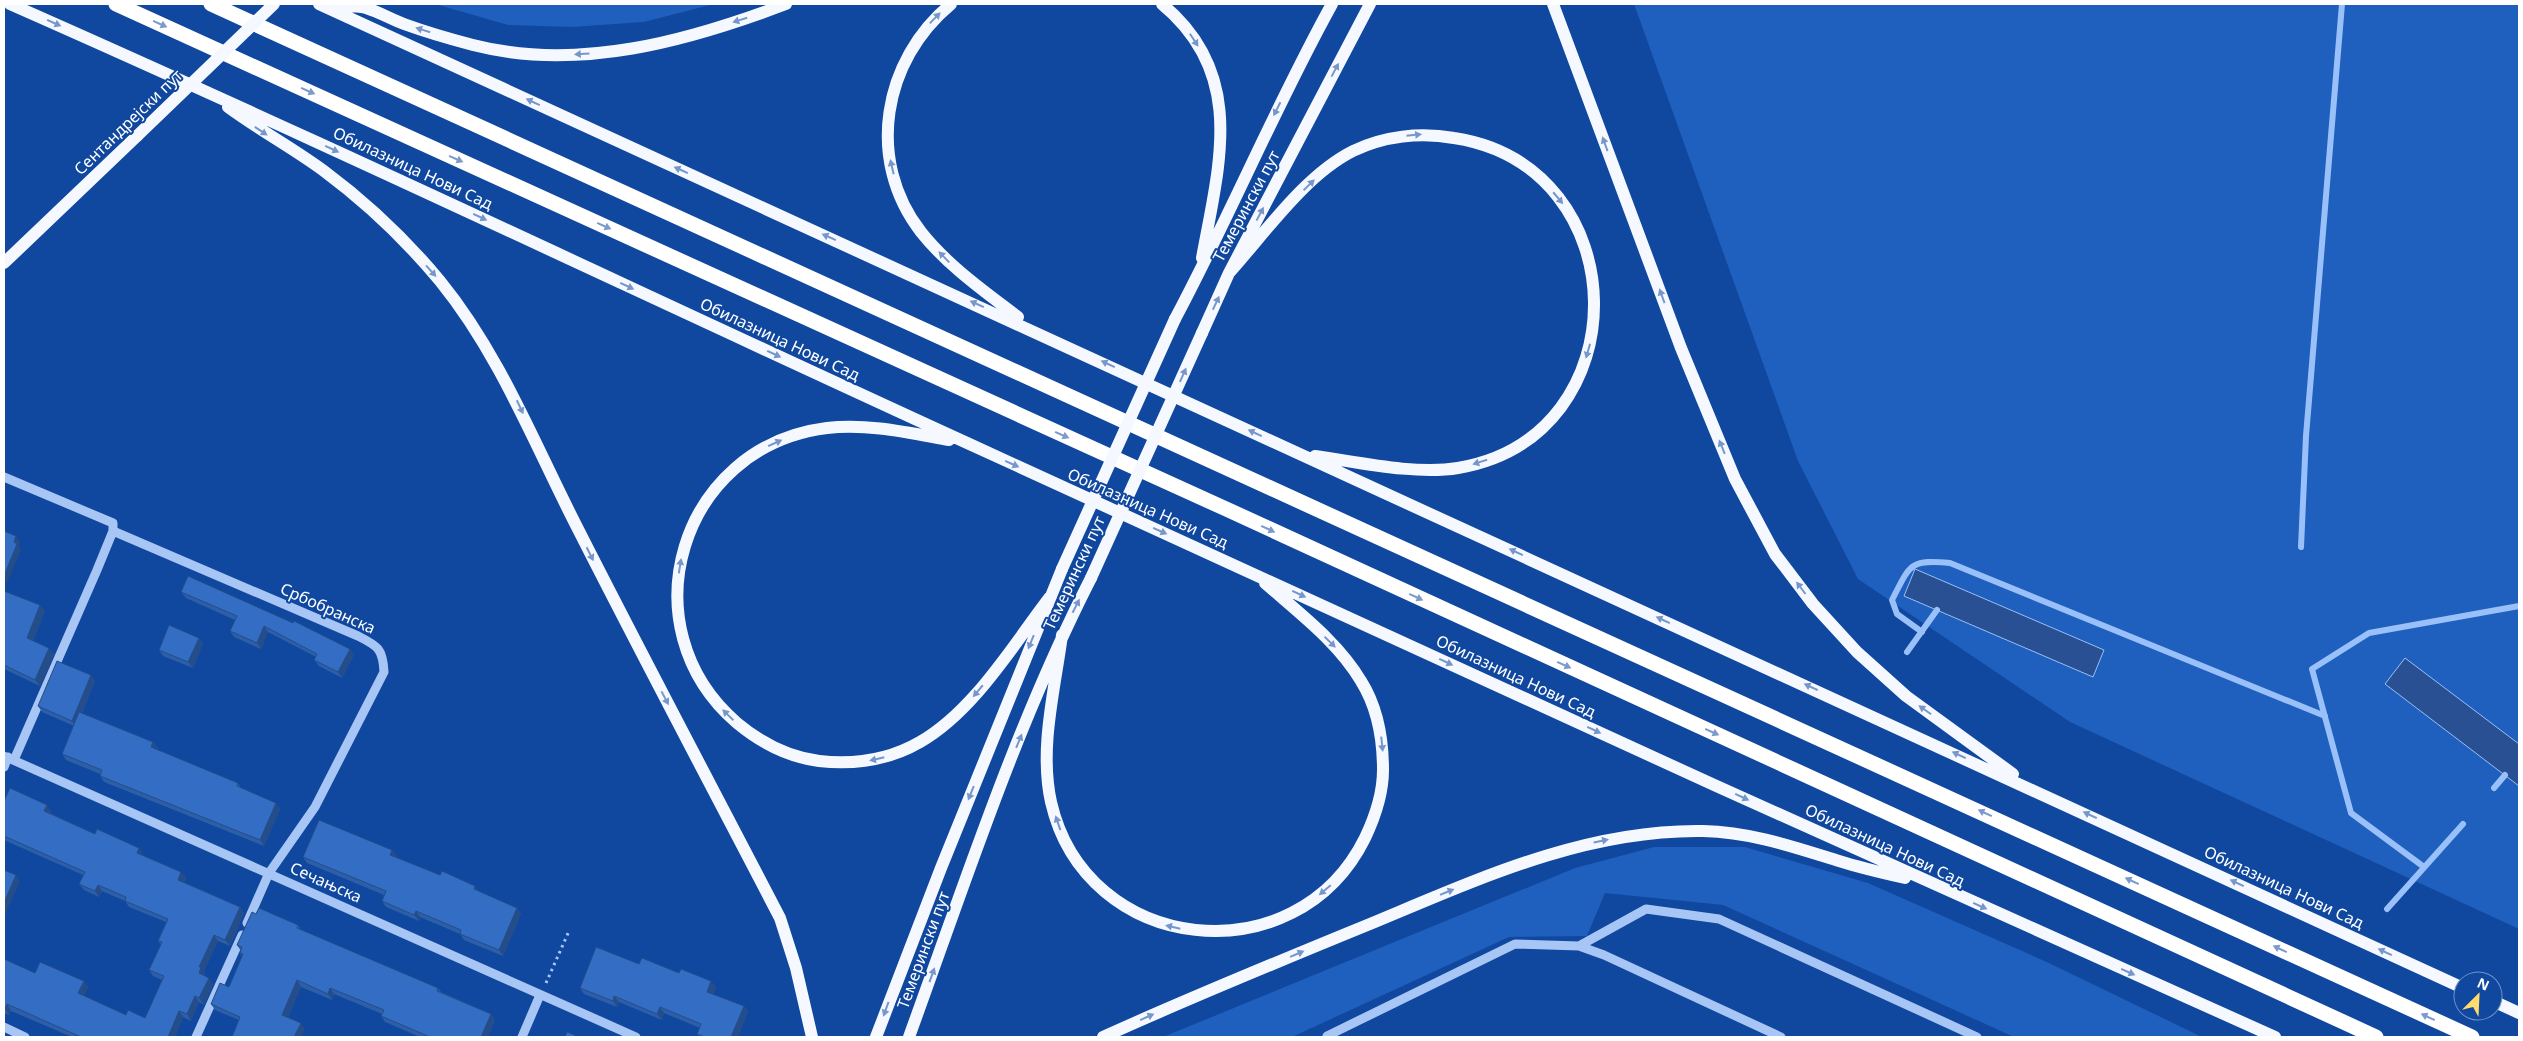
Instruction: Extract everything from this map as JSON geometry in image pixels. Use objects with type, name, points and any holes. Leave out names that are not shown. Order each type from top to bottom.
[{"type":"highway","points":[[116,4],[1224,508],[2376,1037]]},
{"type":"highway","points":[[211,4],[2472,1037]]},
{"type":"main road","name":"Обилазница Нови Сад","points":[[10,4],[208,92],[967,444],[1936,886],[2274,1037]]},
{"type":"main road","name":"Сентандрејски пут","points":[[4,263],[274,4]]},
{"type":"main road","name":"Обилазница Нови Сад","points":[[320,4],[2453,983]]},
{"type":"main road","points":[[320,4],[364,8],[406,25],[474,45],[507,52],[550,54],[608,52],[668,42],[786,4]]},
{"type":"main road","points":[[951,4],[919,37],[896,81],[891,97],[888,129],[890,160],[895,179],[909,213],[937,250],[970,281],[1037,332]]},
{"type":"main road","points":[[1162,4],[1184,26],[1204,55],[1219,103],[1222,142],[1199,275]]},
{"type":"main road","name":"Темерински пут","points":[[876,1037],[1062,569],[1175,320],[1199,275],[1267,128],[1332,4]]},
{"type":"main road","name":"Темерински пут","points":[[908,1037],[1016,749],[1062,635],[1091,578],[1229,273],[1370,4]]},
{"type":"main road","points":[[1553,4],[1685,357],[1735,479],[1775,554],[1813,604],[1864,658],[1906,696],[2035,790]]},
{"type":"main road","points":[[208,92],[259,131],[322,169],[366,204],[399,235],[441,282],[472,325],[508,384],[594,562],[780,918],[796,968],[812,1037]]},
{"type":"main road","points":[[1229,273],[1297,197],[1334,163],[1367,145],[1423,134],[1463,139],[1484,145],[1521,164],[1536,175],[1564,205],[1575,221],[1584,240],[1595,290],[1594,329],[1589,351],[1572,390],[1551,418],[1533,434],[1517,445],[1484,460],[1458,468],[1435,470],[1359,463],[1299,454]]},
{"type":"main road","points":[[967,444],[892,430],[828,428],[784,439],[768,446],[741,464],[720,482],[702,505],[684,546],[678,584],[680,626],[693,666],[709,693],[724,712],[762,742],[795,756],[811,760],[867,762],[909,748],[933,733],[957,714],[983,685],[1050,597]]},
{"type":"main road","points":[[1062,635],[1048,742],[1048,781],[1057,822],[1074,856],[1100,888],[1115,900],[1153,921],[1172,927],[1211,932],[1261,925],[1291,913],[1310,902],[1329,887],[1352,860],[1370,827],[1377,808],[1383,778],[1383,756],[1380,730],[1362,681],[1327,639],[1254,574]]},
{"type":"main road","points":[[1103,1037],[1293,956],[1528,860],[1618,837],[1679,831],[1739,834],[1772,840],[1840,862],[1936,886]]},
{"type":"main road","points":[[2503,1006],[2519,1013]]},
{"type":"street","name":"Србобранска","points":[[4,477],[113,523],[112,531],[358,636],[374,644],[383,655],[384,672],[314,807],[269,873],[196,1037]]},
{"type":"street","points":[[4,767],[112,531]]},
{"type":"street","name":"Сечањска","points":[[8,758],[636,1037]]},
{"type":"street","points":[[1579,946],[1646,909],[1719,919],[1976,1037]]},
{"type":"street","points":[[1327,1037],[1515,944],[1579,946],[1604,955],[1781,1037]]},
{"type":"street","points":[[522,1037],[540,995]]},
{"type":"street","points":[[4,1027],[25,1037]]},
{"type":"path","points":[[540,995],[569,931]]},
{"type":"shaded area","points":[[435,4],[714,4],[644,22],[572,27],[508,25]]},
{"type":"shaded area","points":[[1634,4],[2519,4],[2519,929],[2070,722],[1858,579],[1798,461]]},
{"type":"shaded area","points":[[1915,569],[2104,650],[2093,677],[1904,596]]},
{"type":"shaded area","points":[[2405,658],[2519,744],[2519,786],[2385,684]]},
{"type":"shaded area","points":[[1654,847],[1745,847],[1868,883],[2049,963],[2202,1037],[2014,1037],[1723,905],[1605,893],[1587,936],[1509,937],[1292,1037],[1163,1037],[1575,868]]},
{"type":"building","points":[[4,531],[16,536],[14,542],[17,544],[4,576]]},
{"type":"building","points":[[188,576],[293,623],[294,621],[350,649],[338,672],[314,660],[317,654],[264,626],[257,643],[230,631],[237,616],[181,592]]},
{"type":"building","points":[[4,591],[40,605],[27,638],[49,648],[35,680],[4,665]]},
{"type":"building","points":[[169,625],[199,638],[188,662],[159,650]]},
{"type":"building","points":[[57,661],[91,675],[72,721],[38,706]]},
{"type":"building","points":[[79,712],[153,742],[151,747],[238,783],[237,786],[276,803],[260,840],[100,776],[102,770],[62,754]]},
{"type":"building","points":[[10,788],[47,805],[44,811],[95,834],[97,829],[139,848],[137,853],[181,872],[178,880],[240,907],[225,940],[214,935],[199,967],[201,967],[199,973],[209,978],[199,998],[195,996],[187,1014],[179,1011],[168,1037],[81,1037],[7,1004],[4,1008],[4,959],[35,973],[40,962],[84,981],[78,993],[126,1015],[128,1010],[145,1018],[164,976],[149,970],[162,942],[158,941],[168,919],[125,901],[126,897],[98,885],[95,891],[79,884],[85,872],[4,836],[4,801]]},
{"type":"building","points":[[319,820],[392,850],[390,855],[440,875],[442,871],[475,886],[474,889],[517,908],[499,950],[460,934],[461,930],[416,911],[414,915],[382,901],[386,891],[303,857]]},
{"type":"building","points":[[4,870],[16,875],[4,903]]},
{"type":"building","points":[[259,908],[298,925],[297,928],[438,988],[437,991],[491,1014],[481,1037],[430,1037],[381,1016],[384,1010],[330,988],[328,994],[297,980],[282,1015],[301,1023],[294,1037],[232,1037],[240,1017],[211,1004],[220,983],[229,987],[243,954],[240,953],[242,947],[237,945],[252,912],[256,914]]},
{"type":"building","points":[[596,947],[639,964],[642,958],[679,973],[681,969],[711,981],[707,992],[744,1006],[731,1037],[705,1037],[697,1034],[701,1024],[660,1007],[657,1014],[614,996],[613,1001],[580,988]]},
{"type":"building","points":[[567,1032],[579,1037],[565,1037]]},
{"type":"waterway","points":[[2301,547],[2306,436],[2342,4]]},
{"type":"waterway","points":[[1922,632],[1897,614],[1892,600],[1907,572],[1912,567],[1926,562],[1950,563],[2325,716]]},
{"type":"waterway","points":[[2424,867],[2351,813],[2312,669],[2369,633],[2519,606]]},
{"type":"waterway","points":[[1907,652],[1937,610]]},
{"type":"waterway","points":[[2494,788],[2505,775]]},
{"type":"waterway","points":[[2387,909],[2463,824]]}]
